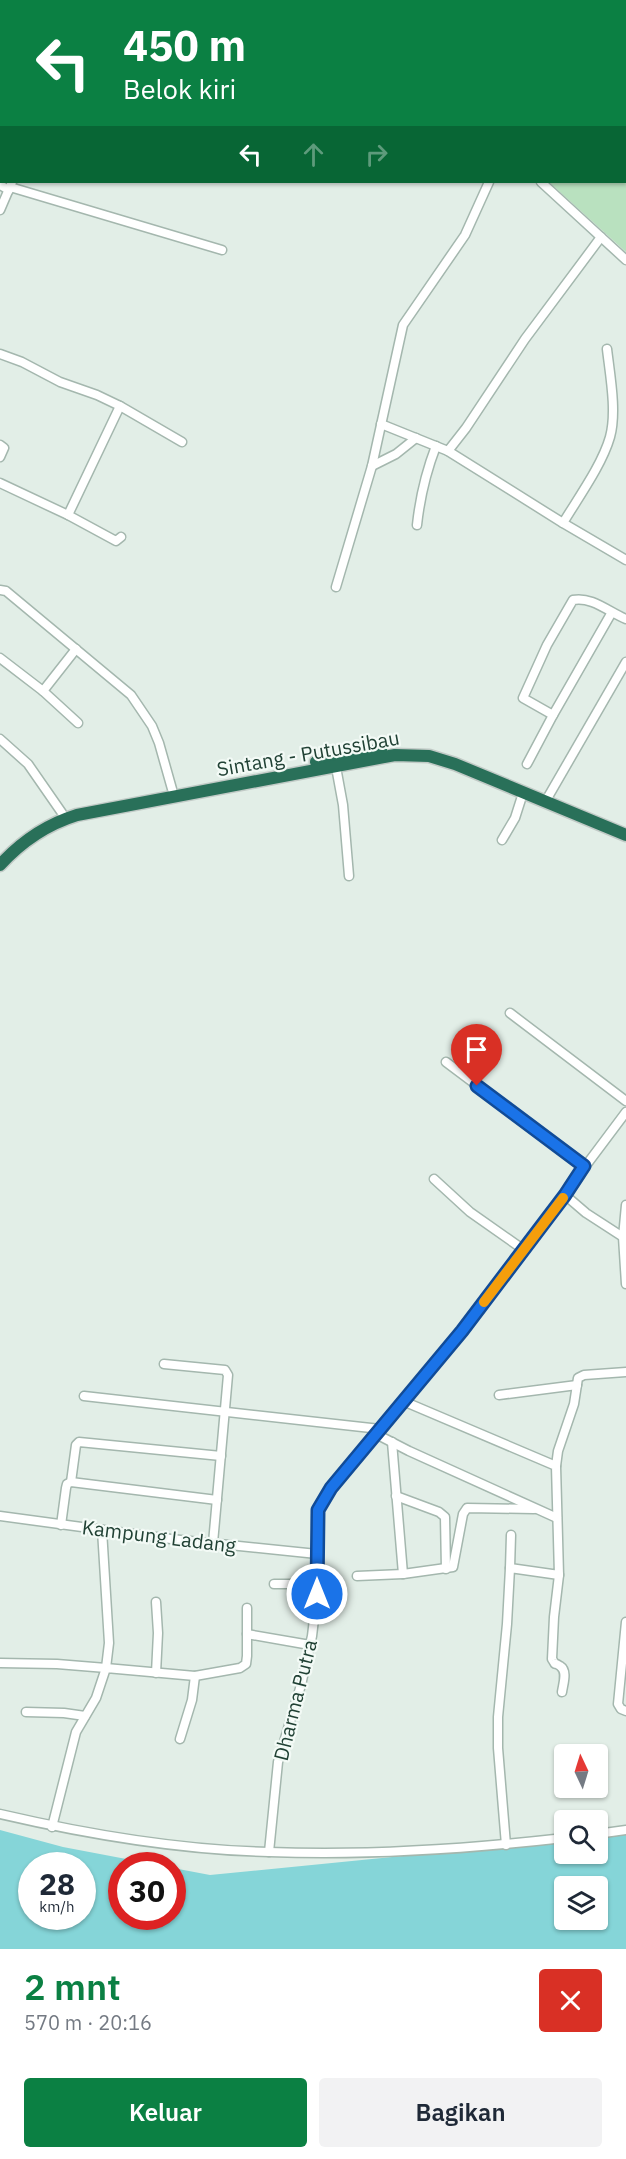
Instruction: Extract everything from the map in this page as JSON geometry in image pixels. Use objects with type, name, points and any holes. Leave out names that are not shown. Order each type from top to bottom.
[{"type":"highway","name":"Sintang - Putussibau","points":[[0,865],[30,839],[68,818],[96,810],[376,751],[410,747],[448,754],[626,829]]},
{"type":"highway","name":"Sintang - Putussibau","points":[[0,855],[29,831],[75,808],[172,789],[336,767],[395,755],[429,756],[455,764],[626,836]]},
{"type":"street","points":[[336,587],[372,466],[404,325],[465,235],[489,183]]},
{"type":"street","points":[[542,183],[626,260]]},
{"type":"street","points":[[0,185],[10,186],[222,250]]},
{"type":"street","points":[[0,210],[10,186]]},
{"type":"street","points":[[448,451],[466,428],[525,339],[601,237]]},
{"type":"street","points":[[563,523],[599,463],[610,438],[613,418],[607,349]]},
{"type":"street","points":[[0,354],[22,362],[60,382],[120,405],[182,442]]},
{"type":"street","points":[[68,515],[120,405]]},
{"type":"street","points":[[381,424],[448,451],[626,560]]},
{"type":"street","points":[[372,466],[396,454],[416,438]]},
{"type":"street","points":[[0,445],[4,448],[0,457]]},
{"type":"street","points":[[417,525],[427,469],[436,446]]},
{"type":"street","points":[[0,483],[116,541],[121,537]]},
{"type":"street","points":[[0,590],[6,591],[131,695],[143,710],[159,743],[172,789]]},
{"type":"street","points":[[553,715],[528,701],[524,698],[524,694],[569,605],[573,600],[578,599],[589,601],[626,620]]},
{"type":"street","points":[[527,764],[612,612]]},
{"type":"street","points":[[43,691],[76,649]]},
{"type":"street","points":[[0,658],[43,691],[78,723]]},
{"type":"street","points":[[549,797],[626,662]]},
{"type":"street","points":[[0,739],[28,764],[62,813]]},
{"type":"street","points":[[336,767],[343,805],[349,876]]},
{"type":"street","points":[[502,840],[515,818],[523,793]]},
{"type":"street","points":[[510,1013],[626,1101]]},
{"type":"street","points":[[446,1062],[584,1166]]},
{"type":"street","name":"Dharma Putra","points":[[269,1852],[278,1762],[310,1645],[318,1584],[317,1517],[322,1501],[462,1331],[626,1112]]},
{"type":"street","points":[[434,1179],[470,1212],[524,1250]]},
{"type":"street","points":[[565,1195],[586,1213],[623,1236]]},
{"type":"street","points":[[626,1205],[623,1236],[626,1284]]},
{"type":"street","points":[[164,1364],[225,1370],[228,1375],[213,1543]]},
{"type":"street","points":[[562,1692],[565,1672],[552,1659],[559,1575],[556,1466],[558,1451],[574,1404],[578,1378],[584,1375],[626,1372]]},
{"type":"street","points":[[499,1395],[577,1385]]},
{"type":"street","points":[[84,1396],[378,1431],[392,1442],[557,1518]]},
{"type":"street","points":[[403,1401],[556,1466]]},
{"type":"street","points":[[61,1525],[66,1488],[71,1482],[76,1445],[79,1442],[221,1456]]},
{"type":"street","points":[[392,1442],[403,1574]]},
{"type":"street","points":[[71,1482],[217,1500]]},
{"type":"street","points":[[396,1496],[439,1512],[445,1517],[446,1569]]},
{"type":"street","points":[[357,1576],[403,1574],[446,1569],[454,1565],[463,1514],[467,1508],[538,1509]]},
{"type":"street","name":"Kampung Ladang","points":[[0,1516],[317,1554]]},
{"type":"street","points":[[52,1827],[76,1732],[96,1698],[106,1668],[109,1643],[102,1530]]},
{"type":"street","points":[[506,1845],[498,1748],[511,1535]]},
{"type":"street","points":[[510,1568],[559,1575]]},
{"type":"street","points":[[274,1584],[318,1584]]},
{"type":"street","points":[[156,1602],[158,1639],[156,1674]]},
{"type":"street","points":[[0,1663],[57,1664],[195,1676],[244,1666],[247,1656],[247,1608]]},
{"type":"street","points":[[626,1622],[618,1704],[626,1711]]},
{"type":"street","points":[[247,1634],[310,1645]]},
{"type":"street","points":[[180,1739],[192,1700],[195,1676]]},
{"type":"street","points":[[26,1712],[85,1716]]},
{"type":"street","points":[[0,1814],[52,1827],[153,1841],[269,1852],[420,1851],[554,1839]]},
{"type":"street","points":[[608,1832],[626,1830]]},
{"type":"green space","points":[[550,183],[626,183],[626,252]]},
{"type":"water","points":[[0,1830],[89,1852],[18,1852],[18,1930],[96,1930],[96,1853],[108,1856],[108,1930],[186,1930],[186,1870],[210,1875],[554,1841],[554,1864],[608,1864],[608,1836],[626,1834],[626,1949],[0,1949]]},
{"type":"slow traffic","points":[[484,1302],[563,1198]]},
{"type":"route","points":[[317,1594],[317,1517],[322,1501],[462,1331],[565,1195],[584,1166],[477,1086]]}]
